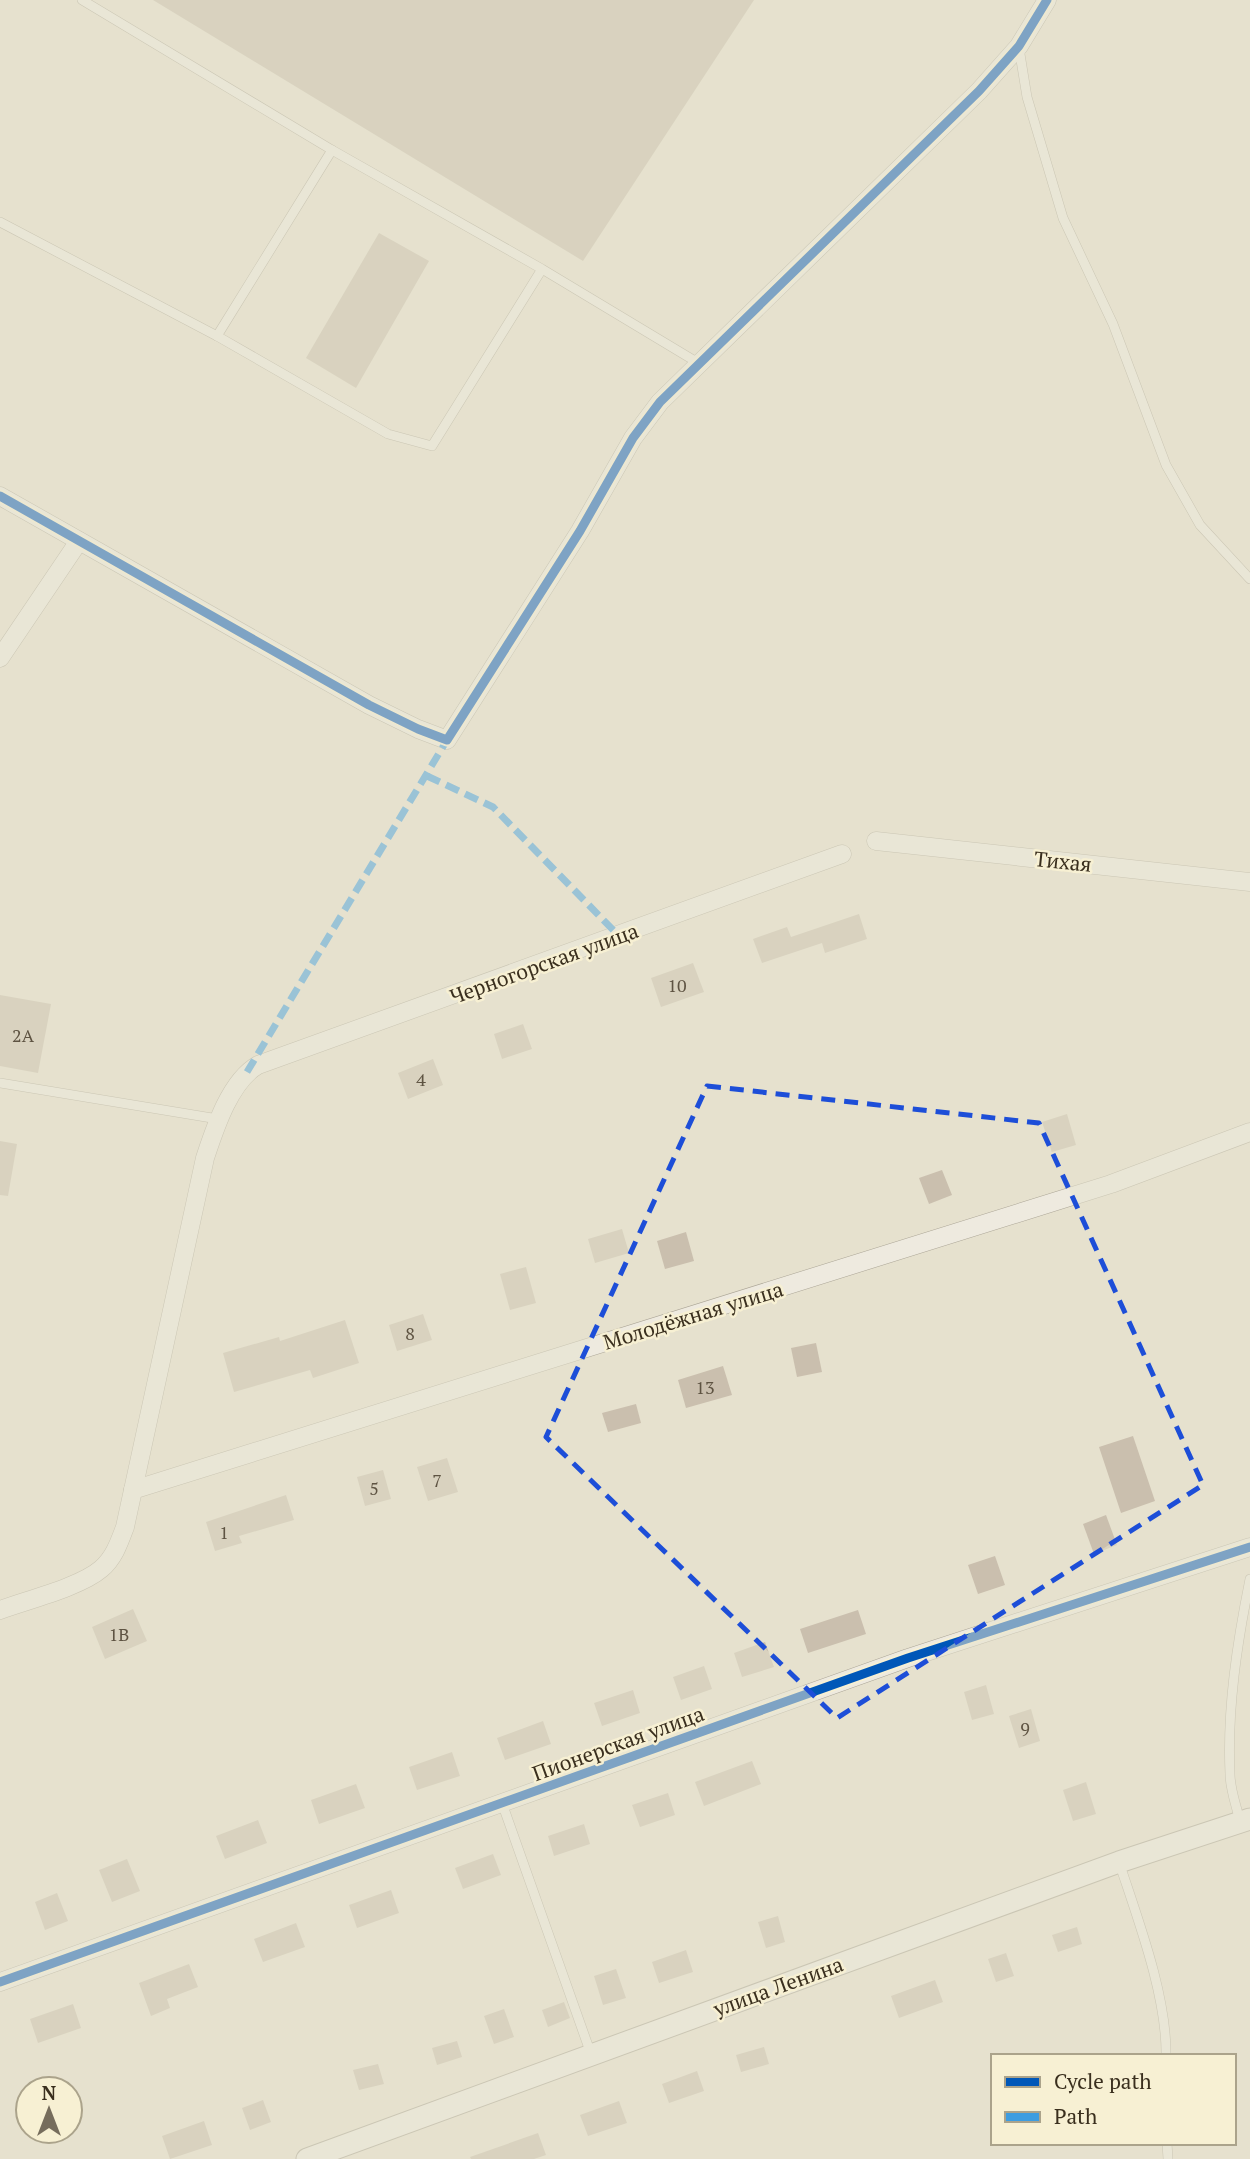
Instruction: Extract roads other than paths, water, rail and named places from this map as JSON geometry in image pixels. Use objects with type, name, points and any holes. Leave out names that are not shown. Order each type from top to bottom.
[{"type":"street","points":[[0,496],[369,705],[447,740],[580,531],[633,438],[660,402],[978,91],[1019,46],[1047,0]]},
{"type":"street","points":[[0,658],[79,541]]},
{"type":"street","name":"Тихая","points":[[876,841],[1250,882]]},
{"type":"street","name":"Черногорская улица","points":[[218,1119],[247,1072],[271,1060],[842,854]]},
{"type":"street","points":[[0,1610],[71,1585],[100,1570],[116,1551],[125,1527],[205,1158],[218,1119]]},
{"type":"street","name":"Молодёжная улица","points":[[133,1490],[1098,1188],[1250,1132]]},
{"type":"street","name":"Пионерская улица","points":[[0,1982],[908,1658],[1250,1547]]},
{"type":"street","name":"улица Ленина","points":[[307,2159],[1119,1862],[1245,1820]]},
{"type":"lane","points":[[82,0],[332,150],[542,269],[701,364]]},
{"type":"lane","points":[[1019,46],[1027,97],[1063,218],[1113,324],[1166,465],[1200,525],[1250,579]]},
{"type":"lane","points":[[217,336],[332,150]]},
{"type":"lane","points":[[0,222],[217,336],[388,434],[432,446],[542,269]]},
{"type":"lane","points":[[0,1083],[218,1119]]},
{"type":"lane","points":[[1245,1820],[1230,1777],[1238,1639],[1250,1579]]},
{"type":"lane","points":[[502,1803],[591,2053]]},
{"type":"lane","points":[[1119,1862],[1149,1957],[1166,2036],[1166,2054]]}]
